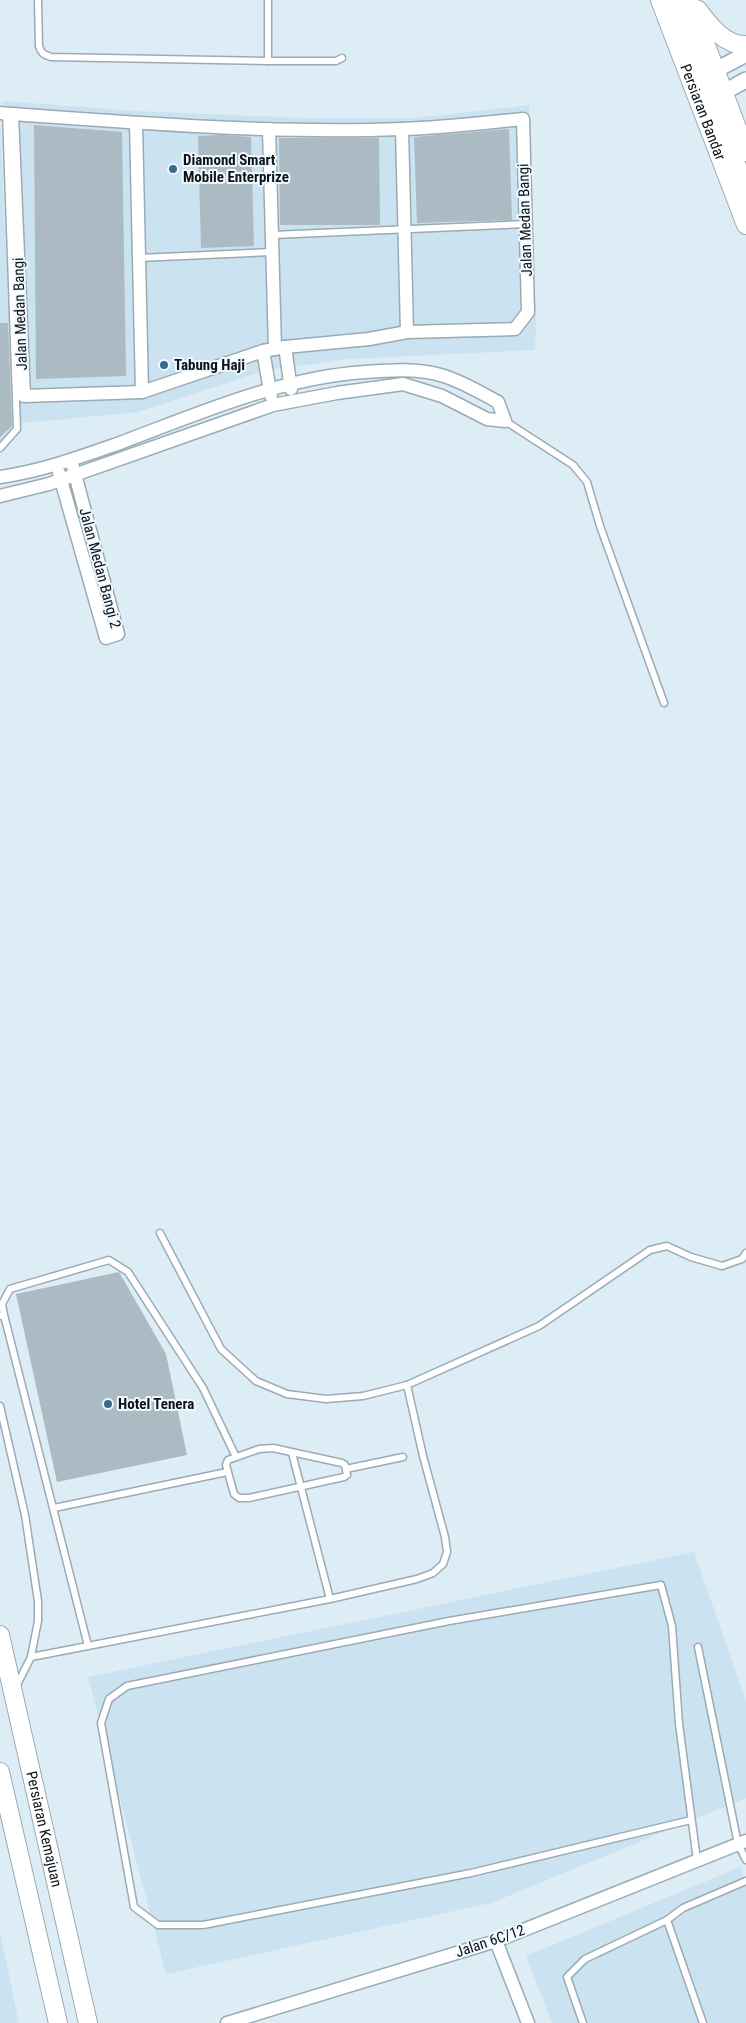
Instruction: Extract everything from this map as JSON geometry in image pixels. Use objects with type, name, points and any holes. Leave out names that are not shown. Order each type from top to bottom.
[{"type":"main road","name":"Persiaran Bandar","points":[[660,0],[746,225]]},
{"type":"main road","points":[[673,0],[701,71],[716,82],[714,105],[742,181],[746,208]]},
{"type":"main road","name":"Persiaran Bandar","points":[[689,0],[716,82],[746,152]]},
{"type":"main road","points":[[689,0],[717,33],[728,41],[746,45]]},
{"type":"main road","name":"Persiaran Kemajuan","points":[[0,1635],[88,2023]]},
{"type":"main road","name":"Persiaran Kemajuan","points":[[0,1772],[57,2020]]},
{"type":"street","points":[[716,82],[746,54]]},
{"type":"street","points":[[716,82],[746,80]]},
{"type":"street","name":"Jalan Medan Bangi","points":[[6,113],[136,123],[269,129],[402,129],[523,119],[528,312],[515,329],[407,332],[368,339],[274,349],[142,392],[24,396],[6,113]]},
{"type":"street","points":[[136,123],[142,392]]},
{"type":"street","points":[[269,129],[274,349],[270,388],[273,405]]},
{"type":"street","points":[[402,129],[407,332]]},
{"type":"street","points":[[274,349],[290,383],[292,400]]},
{"type":"street","points":[[0,477],[57,465],[270,388],[318,377],[381,370],[413,370],[443,376],[467,385],[498,402],[505,420],[487,419],[442,396],[403,384],[292,400],[61,480],[0,496]]},
{"type":"street","name":"Jalan Medan Bangi 2","points":[[57,465],[106,638],[118,634],[71,460]]},
{"type":"street","name":"Jalan 6C/12","points":[[227,2023],[496,1941],[742,1842]]},
{"type":"street","points":[[496,1941],[528,2023]]},
{"type":"lane","points":[[38,0],[40,51],[51,57],[268,61],[336,61],[342,58]]},
{"type":"lane","points":[[268,0],[268,61]]},
{"type":"lane","points":[[0,448],[17,429],[6,113]]},
{"type":"lane","points":[[272,236],[526,224]]},
{"type":"lane","points":[[139,258],[272,252]]},
{"type":"lane","points":[[505,420],[573,465],[587,482],[600,526],[664,704]]},
{"type":"lane","points":[[160,1233],[221,1349],[256,1381],[287,1394],[326,1399],[363,1396],[407,1385],[538,1326],[650,1250],[667,1246],[692,1257],[722,1266],[742,1259],[746,1253]]},
{"type":"lane","points":[[88,1646],[54,1508],[2,1315],[2,1304],[10,1289],[109,1260],[128,1272],[203,1388],[236,1457]]},
{"type":"lane","points":[[31,1657],[330,1599],[433,1573],[443,1564],[447,1552],[445,1537],[423,1456],[407,1385]]},
{"type":"lane","points":[[0,1406],[25,1515],[38,1601],[38,1620],[31,1657],[13,1692]]},
{"type":"lane","points":[[274,1448],[338,1461],[345,1465],[347,1475],[301,1488],[249,1498],[239,1498],[234,1494],[226,1465],[228,1460],[236,1457],[259,1449],[274,1448]]},
{"type":"lane","points":[[292,1453],[330,1599]]},
{"type":"lane","points":[[346,1469],[403,1457]]},
{"type":"lane","points":[[54,1508],[227,1472]]},
{"type":"lane","points":[[691,1820],[471,1873],[203,1925],[158,1925],[134,1907],[101,1722],[109,1699],[127,1686],[449,1621],[661,1586],[672,1626],[679,1724],[697,1860]]},
{"type":"lane","points":[[698,1647],[746,1860]]},
{"type":"lane","points":[[582,2023],[567,1977],[585,1959],[667,1920],[683,1908],[746,1881]]},
{"type":"lane","points":[[667,1920],[703,2023]]},
{"type":"shaded area","points":[[3,101],[136,111],[305,118],[415,118],[529,105],[536,319],[535,350],[350,359],[267,370],[138,412],[13,424],[13,429],[0,443],[0,118],[12,386]]},
{"type":"shaded area","points":[[694,1552],[746,1701],[746,1798],[491,1903],[166,1974],[88,1677]]},
{"type":"shaded area","points":[[740,1867],[746,1880],[746,2023],[552,2023],[526,1956]]},
{"type":"shaded area","points":[[0,1932],[19,2023],[0,2023]]},
{"type":"building","points":[[34,125],[122,132],[126,376],[36,379]]},
{"type":"building","points":[[509,129],[512,220],[417,223],[414,137]]},
{"type":"building","points":[[198,136],[251,137],[254,246],[201,248]]},
{"type":"building","points":[[279,138],[379,138],[380,225],[280,225]]},
{"type":"building","points":[[0,323],[8,323],[12,426],[0,437]]},
{"type":"building","name":"Hotel Tenera","points":[[119,1272],[166,1354],[187,1455],[57,1482],[16,1294]]},
{"type":"place","name":"Diamond Smart Mobile Enterprize","points":[[173,169]]},
{"type":"place","name":"Tabung Haji","points":[[164,365]]},
{"type":"place","name":"Hotel Tenera","points":[[108,1404]]}]
